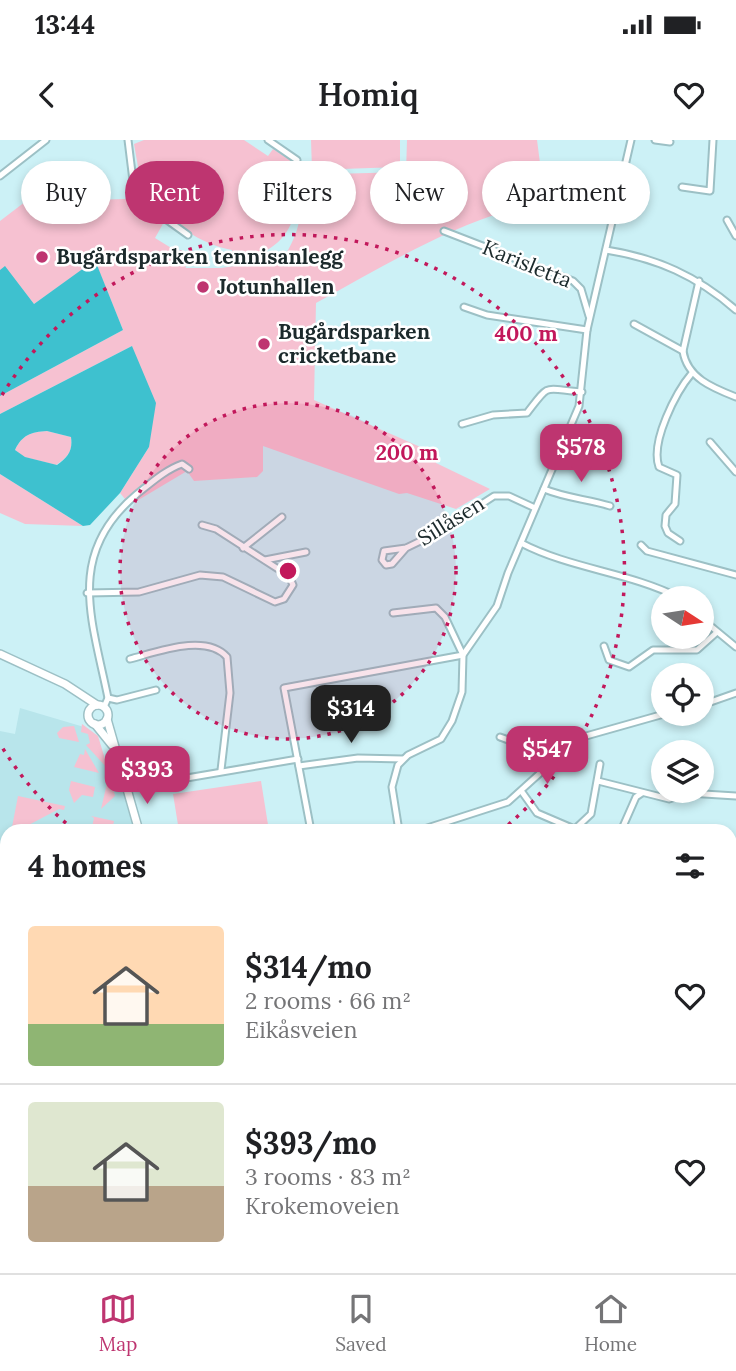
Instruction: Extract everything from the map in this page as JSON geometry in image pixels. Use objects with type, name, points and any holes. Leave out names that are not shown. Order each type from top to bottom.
[{"type":"main road","points":[[0,654],[65,684],[101,706],[128,788],[135,824]]},
{"type":"main road","points":[[65,684],[84,702],[88,715],[112,745],[134,824]]},
{"type":"main road","points":[[88,715],[90,709],[101,706]]},
{"type":"main road","points":[[95,724],[103,723],[107,719]]},
{"type":"street","points":[[0,176],[46,140]]},
{"type":"street","points":[[128,140],[135,197],[188,235]]},
{"type":"street","points":[[268,140],[297,160]]},
{"type":"street","points":[[128,788],[221,770],[358,758],[403,759],[433,744],[446,731],[460,702],[463,654],[497,606],[579,406],[589,316],[631,140]]},
{"type":"street","points":[[655,140],[670,142]]},
{"type":"street","points":[[682,187],[710,191],[713,140]]},
{"type":"street","points":[[727,220],[736,236]]},
{"type":"street","name":"Karisletta","points":[[444,231],[573,281],[581,289],[589,316]]},
{"type":"street","points":[[606,250],[652,259],[699,281],[736,310]]},
{"type":"street","points":[[699,281],[683,351],[692,373],[702,382],[736,397]]},
{"type":"street","points":[[464,307],[488,315],[587,330]]},
{"type":"street","points":[[634,324],[683,351]]},
{"type":"street","points":[[680,541],[668,533],[665,526],[666,515],[675,504],[677,475],[659,467],[657,458],[669,406],[692,373]]},
{"type":"street","points":[[462,424],[493,415],[527,413],[537,394],[546,389],[582,392]]},
{"type":"street","points":[[710,442],[736,472]]},
{"type":"street","points":[[711,458],[718,452]]},
{"type":"street","points":[[108,698],[87,593],[96,555],[112,516],[158,477],[182,464],[189,469]]},
{"type":"street","points":[[544,489],[566,498],[582,498],[610,506]]},
{"type":"street","name":"Sillåsen","points":[[406,548],[392,564],[383,562],[381,557],[384,551],[406,548],[437,533],[494,496],[509,496],[536,508]]},
{"type":"street","points":[[243,548],[282,517]]},
{"type":"street","points":[[87,593],[139,592],[200,575],[223,577],[267,600],[280,601],[289,593],[292,581],[216,529],[202,525]]},
{"type":"street","points":[[521,543],[577,565],[623,575],[651,586]]},
{"type":"street","points":[[641,545],[647,551],[736,575]]},
{"type":"street","points":[[265,560],[306,552]]},
{"type":"street","points":[[393,613],[436,608],[445,617],[458,650],[463,654]]},
{"type":"street","points":[[604,646],[609,660],[629,667],[653,650],[697,650],[716,633],[736,647]]},
{"type":"street","points":[[130,659],[200,645],[214,646],[227,657],[229,694],[221,770]]},
{"type":"street","points":[[310,824],[284,688],[463,654]]},
{"type":"street","points":[[108,698],[117,700],[156,690]]},
{"type":"street","points":[[714,701],[736,693]]},
{"type":"street","points":[[101,706],[108,698]]},
{"type":"street","points":[[440,824],[501,805],[522,792],[555,757],[579,738],[651,718]]},
{"type":"street","points":[[500,737],[555,757]]},
{"type":"street","points":[[398,824],[393,779],[403,759]]},
{"type":"street","points":[[582,824],[591,814],[600,764]]},
{"type":"street","points":[[598,781],[669,799],[688,793],[736,796]]},
{"type":"street","points":[[522,792],[537,813],[563,824]]},
{"type":"street","points":[[624,824],[636,797],[642,793]]},
{"type":"shaded area","points":[[144,140],[244,140],[268,156],[273,149],[291,161],[238,161],[238,224],[290,224],[286,233],[264,252],[233,257],[232,250],[209,243],[187,231],[176,224],[224,224],[224,161],[137,161],[134,144]]},
{"type":"shaded area","points":[[311,140],[400,140],[400,161],[370,161],[370,168],[356,168],[356,161],[312,161]]},
{"type":"shaded area","points":[[407,140],[537,140],[540,161],[482,161],[482,219],[394,260],[316,303],[314,400],[434,453],[436,463],[490,489],[456,509],[407,493],[399,494],[263,446],[263,471],[257,477],[194,481],[187,471],[130,505],[120,493],[149,447],[132,346],[0,414],[0,396],[123,330],[95,261],[34,304],[5,267],[0,270],[0,221],[21,205],[21,224],[111,224],[111,199],[125,199],[125,224],[163,224],[155,238],[181,254],[186,268],[221,268],[283,259],[299,224],[356,224],[356,173],[370,173],[370,224],[468,224],[468,161],[406,161]]},
{"type":"shaded area","points":[[47,431],[71,437],[69,453],[56,465],[24,457],[15,450],[28,435]]},
{"type":"shaded area","points":[[0,474],[83,526],[25,524],[0,513]]},
{"type":"shaded area","points":[[20,708],[84,727],[123,787],[132,824],[0,824],[0,731],[15,734]]},
{"type":"shaded area","points":[[82,724],[98,736],[108,769],[86,745],[90,743],[88,734],[81,732]]},
{"type":"shaded area","points":[[74,726],[79,742],[59,738],[57,733],[63,727]]},
{"type":"shaded area","points":[[85,749],[99,773],[74,767],[80,754],[84,755]]},
{"type":"shaded area","points":[[110,777],[115,796],[101,809],[108,779]]},
{"type":"shaded area","points":[[71,781],[95,787],[93,797],[82,795],[74,803],[69,790]]},
{"type":"shaded area","points":[[261,781],[268,824],[178,824],[173,794]]},
{"type":"shaded area","points":[[18,796],[65,806],[64,810],[59,809],[30,824],[13,824]]},
{"type":"shaded area","points":[[91,816],[114,821],[113,824],[93,824],[94,818]]},
{"type":"water","points":[[95,260],[123,330],[0,396],[0,270],[5,266],[34,304]]},
{"type":"water","points":[[132,346],[156,403],[149,447],[120,493],[90,525],[83,526],[0,474],[0,414]],"holes":[[[47,431],[71,437],[69,453],[57,465],[25,457],[15,450],[24,438],[36,432]]]},
{"type":"place","name":"Bugårdsparken tennisanlegg","points":[[42,257]]},
{"type":"place","name":"Jotunhallen","points":[[203,287]]},
{"type":"place","name":"Bugårdsparken cricketbane","points":[[264,344]]}]
